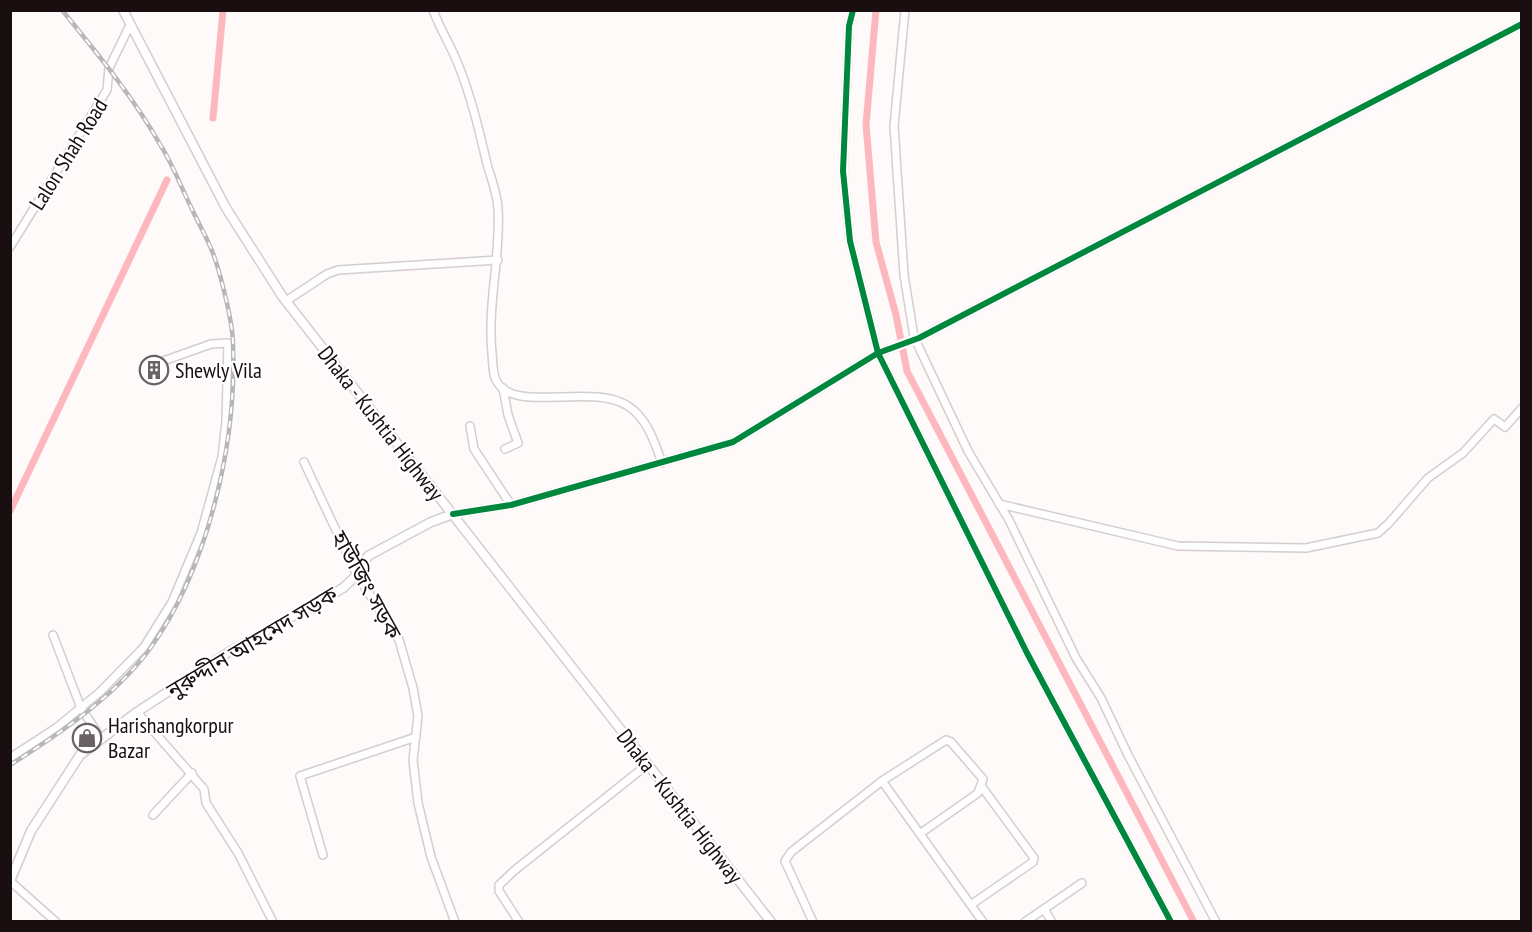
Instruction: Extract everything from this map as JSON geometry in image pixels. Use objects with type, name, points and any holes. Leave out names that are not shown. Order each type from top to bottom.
[{"type":"main road","name":"Dhaka - Kushtia Highway","points":[[123,10],[226,208],[286,301],[771,921]]},
{"type":"main road","name":"নুরুদ্দীন আহমেদ সড়ক","points":[[11,881],[31,831],[80,755],[137,712],[227,652],[343,588],[357,575],[368,556],[431,522],[453,514]]},
{"type":"street","points":[[433,10],[457,61],[471,99],[498,205],[498,260],[491,305],[490,335],[496,380],[503,388],[521,398],[593,396],[628,405],[644,421],[662,463]]},
{"type":"street","points":[[853,10],[849,26],[843,171],[850,241],[878,353],[1032,663],[1171,921]]},
{"type":"street","points":[[905,10],[894,126],[904,275],[914,338],[954,425],[999,504],[1076,658],[1101,698],[1128,755],[1216,921]]},
{"type":"street","points":[[453,514],[511,505],[733,442],[878,353],[929,332],[1521,24]]},
{"type":"street","name":"Lalon Shah Road","points":[[10,247],[107,90],[108,68],[130,25]]},
{"type":"street","points":[[286,301],[327,274],[338,270],[498,260]]},
{"type":"street","points":[[10,758],[81,708],[136,655],[164,617],[198,542],[222,457],[226,421],[228,343],[212,344],[152,365]]},
{"type":"street","points":[[503,388],[508,415],[518,443],[505,449]]},
{"type":"street","points":[[999,504],[1178,546],[1316,546],[1378,533],[1428,478],[1463,453],[1494,418],[1505,428],[1513,421],[1515,412],[1521,408]]},
{"type":"street","points":[[470,426],[474,449],[511,505]]},
{"type":"street","name":"হাউজিং সড়ক","points":[[304,462],[357,575],[399,640],[413,688],[418,716],[413,760],[418,803],[431,856],[452,921]]},
{"type":"street","points":[[53,634],[81,708],[101,738]]},
{"type":"street","points":[[137,712],[204,789],[206,803],[238,853],[273,921]]},
{"type":"street","points":[[323,855],[300,776],[416,737]]},
{"type":"street","points":[[813,921],[785,861],[791,852],[825,823],[882,781],[946,740],[951,742],[983,779],[982,787],[978,793],[921,833]]},
{"type":"street","points":[[519,921],[499,891],[499,885],[648,764]]},
{"type":"street","points":[[153,814],[192,773]]},
{"type":"street","points":[[882,781],[984,921]]},
{"type":"street","points":[[972,904],[1034,862],[1034,858],[982,787]]},
{"type":"street","points":[[11,881],[56,921]]},
{"type":"street","points":[[1025,921],[1082,883]]},
{"type":"street","points":[[1044,909],[1052,921]]},
{"type":"waterway","points":[[213,118],[223,10]]},
{"type":"waterway","points":[[876,10],[866,125],[876,242],[896,315],[907,371],[1194,922]]},
{"type":"waterway","points":[[10,511],[167,180]]},
{"type":"railway","points":[[10,765],[47,741],[103,699],[135,667],[170,618],[188,582],[215,504],[224,463],[233,382],[231,324],[220,275],[209,243],[169,161],[150,128],[114,76],[62,10]]},
{"type":"cycle path","points":[[853,10],[849,26],[843,171],[850,241],[878,353],[1027,653],[1171,922]]},
{"type":"cycle path","points":[[453,514],[511,505],[733,442],[878,353],[919,338],[1522,24]]},
{"type":"place","name":"Shewly Vila","points":[[154,370]]},
{"type":"place","name":"Harishangkorpur Bazar","points":[[87,738]]}]
